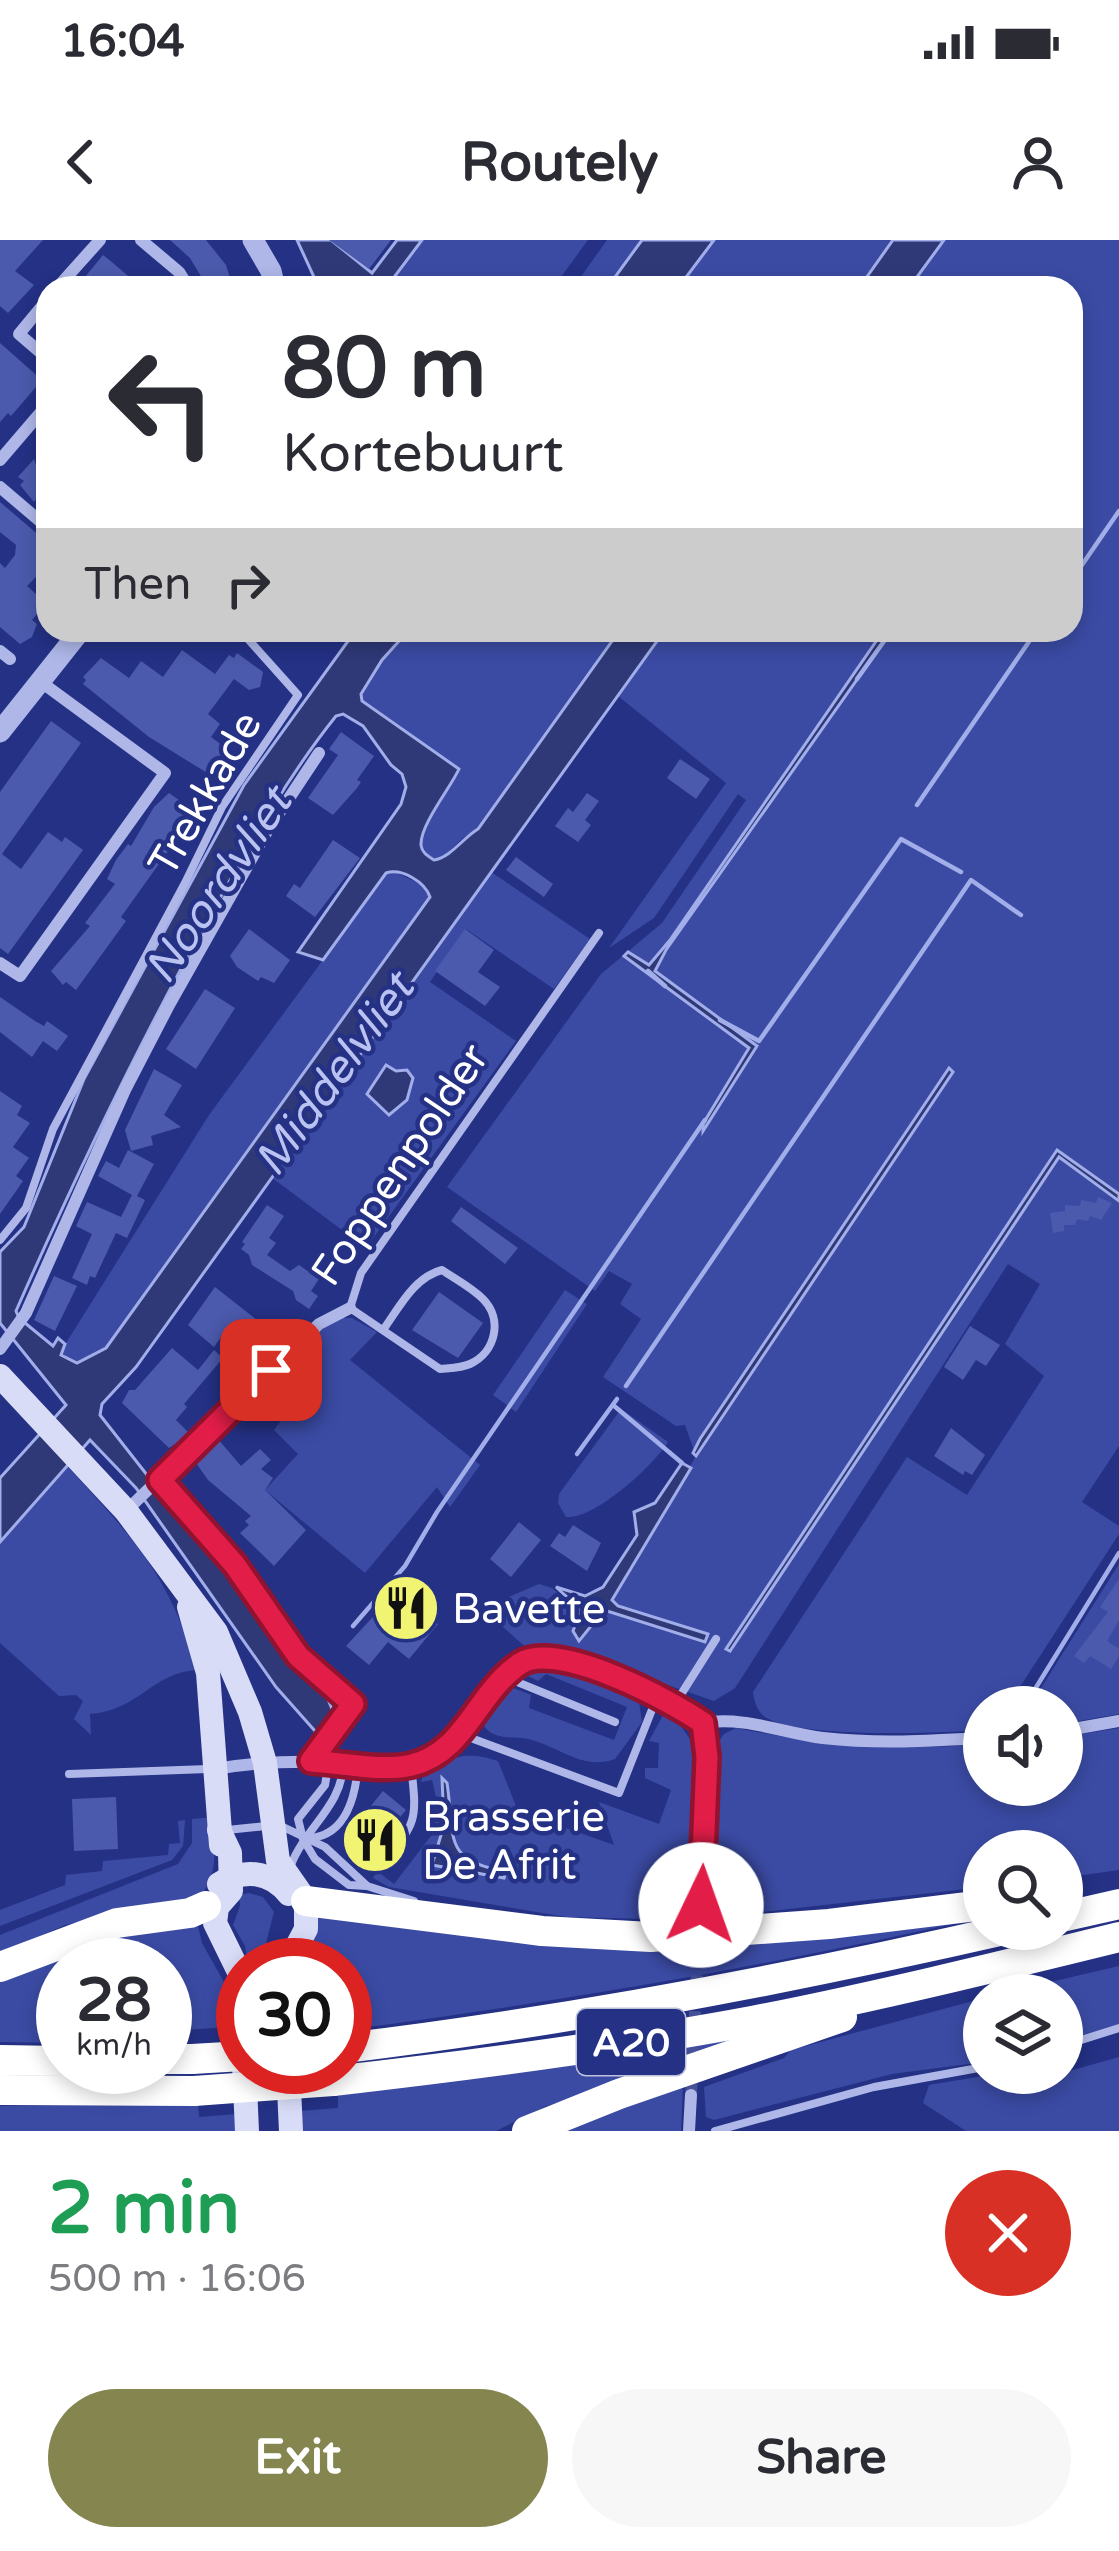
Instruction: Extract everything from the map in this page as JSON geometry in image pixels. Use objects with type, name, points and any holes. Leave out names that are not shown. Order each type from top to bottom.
[{"type":"highway","points":[[0,1967],[117,1923],[190,1912],[219,1889]]},
{"type":"highway","points":[[299,1899],[369,1897],[458,1918],[583,1935],[679,1937],[963,1908]]},
{"type":"highway","points":[[1083,1899],[1119,1900]]},
{"type":"highway","points":[[1083,1911],[1119,1900]]},
{"type":"highway","name":"A20","points":[[0,2090],[194,2091],[333,2081],[628,2042],[926,1985],[1119,1937]]},
{"type":"highway","name":"A20","points":[[372,2044],[624,2008],[963,1939]]},
{"type":"highway","name":"A20","points":[[527,2131],[926,1985]]},
{"type":"highway","points":[[0,2060],[36,2061]]},
{"type":"main road","points":[[0,1376],[79,1460],[132,1504],[184,1588],[205,1612],[233,1668],[265,1763],[278,1861],[299,1899],[301,1938]]},
{"type":"main road","points":[[184,1588],[208,1673],[219,1889],[203,1919],[206,1936],[216,1947]]},
{"type":"main road","points":[[219,1889],[253,1873],[270,1878],[299,1899]]},
{"type":"main road","points":[[219,1889],[231,1891],[220,1902],[215,1923],[220,1938]]},
{"type":"main road","points":[[245,2094],[247,2131]]},
{"type":"main road","points":[[290,2094],[292,2128]]},
{"type":"street","points":[[68,276],[100,240]]},
{"type":"street","points":[[141,240],[182,276]]},
{"type":"street","points":[[254,240],[272,276]]},
{"type":"street","points":[[36,313],[19,334],[36,349]]},
{"type":"street","points":[[0,460],[36,418]]},
{"type":"street","points":[[0,487],[36,518]]},
{"type":"street","points":[[0,731],[72,642]]},
{"type":"street","points":[[0,963],[20,976],[165,773],[41,682]]},
{"type":"street","points":[[0,1349],[26,1313],[125,1090],[169,1005],[266,833],[319,754]]},
{"type":"street","name":"Foppenpolder","points":[[132,1504],[319,1324],[350,1308]]},
{"type":"street","points":[[158,1481],[235,1565],[298,1656],[353,1704],[311,1761]]},
{"type":"street","points":[[215,1768],[311,1761],[411,1766],[441,1752],[504,1676],[525,1661],[573,1661],[675,1704],[703,1723],[729,1718],[788,1733],[860,1741],[963,1739]]},
{"type":"street","points":[[1083,1727],[1119,1721]]},
{"type":"street","points":[[700,1919],[707,1757],[703,1723]]},
{"type":"street","points":[[688,2131],[691,2095]]},
{"type":"lane","name":"Trekkade","points":[[0,1240],[26,1208],[53,1129],[222,807],[298,695],[251,642]]},
{"type":"lane","name":"Foppenpolder","points":[[350,1308],[361,1273],[599,933]]},
{"type":"lane","points":[[350,1308],[440,1369],[467,1365],[484,1355],[496,1332],[492,1310],[481,1297],[442,1270],[429,1273],[417,1284],[383,1330]]},
{"type":"lane","points":[[675,1704],[716,1639]]},
{"type":"lane","points":[[504,1676],[615,1722]]},
{"type":"lane","points":[[460,1734],[619,1793],[657,1697]]},
{"type":"lane","points":[[303,1838],[324,1836],[352,1805],[343,1763]]},
{"type":"lane","points":[[299,1899],[303,1838],[338,1795],[343,1763]]},
{"type":"lane","points":[[343,1763],[298,1819],[315,1859],[369,1897]]},
{"type":"lane","points":[[379,1867],[413,1827],[416,1808],[411,1766]]},
{"type":"lane","points":[[69,1774],[215,1768]]},
{"type":"lane","points":[[219,1830],[274,1826],[303,1838],[327,1849],[369,1897]]},
{"type":"lane","points":[[1083,2039],[1119,2028]]},
{"type":"lane","points":[[715,2131],[874,2087],[963,2071]]},
{"type":"shaded area","points":[[410,240],[588,240],[562,276],[383,276]]},
{"type":"shaded area","points":[[607,240],[642,240],[616,276],[582,276]]},
{"type":"shaded area","points":[[714,240],[893,240],[868,276],[687,276]]},
{"type":"shaded area","points":[[944,240],[1119,240],[1119,1194],[1056,1150],[726,1648],[730,1650],[1059,1157],[1119,1201],[1119,1446],[1082,1502],[1119,1526],[1119,1534],[1021,1686],[963,1686],[963,1731],[808,1729],[765,1717],[756,1706],[753,1692],[907,1457],[967,1495],[1044,1376],[1005,1344],[1040,1284],[1008,1264],[735,1688],[714,1701],[575,1653],[530,1651],[485,1611],[539,1584],[552,1588],[581,1614],[617,1606],[611,1600],[696,1456],[685,1425],[676,1426],[603,1377],[641,1319],[620,1304],[632,1284],[609,1271],[595,1291],[447,1187],[601,974],[662,923],[746,800],[738,794],[654,918],[609,948],[726,783],[618,696],[656,642],[1083,642],[1083,276],[918,276]]},
{"type":"shaded area","points":[[398,642],[611,642],[478,829],[440,860],[428,856],[421,842],[437,803],[459,773],[362,700],[382,660]]},
{"type":"shaded area","points":[[393,871],[426,887],[430,897],[106,1349],[78,1363],[69,1360],[61,1351],[209,1115],[386,874]]},
{"type":"shaded area","points":[[491,872],[590,939],[554,989],[466,929],[430,982],[516,1041],[366,1248],[271,1177]]},
{"type":"shaded area","points":[[565,1290],[587,1304],[516,1412],[493,1395]]},
{"type":"shaded area","points":[[352,1318],[377,1332],[350,1360],[480,1465],[450,1507],[437,1487],[365,1573],[265,1490],[298,1454],[274,1430],[284,1417],[254,1390],[326,1322]]},
{"type":"shaded area","points":[[621,1409],[668,1442],[637,1477],[607,1501],[566,1517],[559,1494]]},
{"type":"shaded area","points":[[67,1466],[129,1536],[161,1582],[197,1670],[168,1678],[121,1706],[90,1714],[91,1735],[74,1719],[83,1701],[76,1695],[59,1696],[0,1643],[0,1542]]},
{"type":"shaded area","points":[[1119,1564],[1119,1714],[1083,1720],[1083,1686],[1042,1686]]},
{"type":"shaded area","points":[[551,1668],[576,1672],[639,1702],[642,1722],[615,1759],[581,1760],[539,1742],[498,1736],[483,1725],[484,1717],[511,1687],[531,1695],[529,1708],[614,1740],[627,1707],[546,1674],[538,1681],[526,1675]]},
{"type":"shaded area","points":[[671,1712],[697,1749],[691,1920],[566,1917],[389,1887],[373,1878],[377,1871],[394,1884],[434,1832],[424,1827],[428,1808],[438,1805],[432,1780],[421,1782],[422,1778],[457,1757],[498,1761],[518,1811],[614,1845],[599,1802],[659,1824],[671,1790],[645,1778],[645,1768],[658,1768],[659,1743],[649,1741],[663,1715]]},
{"type":"shaded area","points":[[736,1728],[859,1745],[963,1745],[963,1806],[1083,1806],[1083,1734],[1119,1728],[1119,1870],[1083,1875],[1083,1830],[963,1830],[963,1889],[710,1918],[717,1744]]},
{"type":"shaded area","points":[[214,1817],[212,1871],[197,1899],[65,1925],[0,1954],[0,1935],[178,1864],[192,1843],[192,1819]]},
{"type":"shaded area","points":[[185,1820],[183,1846],[172,1860],[0,1926],[0,1910],[65,1885],[66,1875],[102,1871],[103,1861],[168,1855],[169,1844],[180,1843],[178,1821]]},
{"type":"shaded area","points":[[239,1895],[263,1897],[274,1912],[267,1938],[240,1938],[233,1925]]},
{"type":"shaded area","points":[[312,1917],[567,1947],[963,1919],[674,1980],[372,2026],[372,1938],[304,1938]]},
{"type":"shaded area","points":[[196,1918],[202,1943],[216,1968],[216,2028],[192,2030],[192,1938],[90,1938]]},
{"type":"shaded area","points":[[36,1960],[36,2043],[0,2042],[0,1974]]},
{"type":"shaded area","points":[[1119,1966],[1119,2024],[1083,2035],[1083,1974]]},
{"type":"shaded area","points":[[963,2004],[963,2065],[892,2074],[714,2120],[706,2117],[704,2087],[784,2058],[791,2050]]},
{"type":"shaded area","points":[[780,2030],[546,2106],[496,2131],[302,2131],[299,2111],[338,2108],[338,2095],[372,2094],[372,2090]]},
{"type":"shaded area","points":[[1119,2057],[1119,2131],[966,2131],[923,2103],[929,2085],[963,2079],[963,2094],[1083,2094],[1083,2067]]},
{"type":"shaded area","points":[[683,2083],[681,2131],[551,2131]]},
{"type":"shaded area","points":[[198,2105],[199,2117],[237,2114],[238,2131],[0,2131],[0,2106]]},
{"type":"water","points":[[297,240],[331,240],[372,273],[397,240],[422,240],[395,276],[314,276]]},
{"type":"water","points":[[642,240],[714,240],[687,276],[616,276]]},
{"type":"water","points":[[893,240],[944,240],[918,276],[868,276]]},
{"type":"water","points":[[347,642],[398,642],[361,694],[362,701],[459,769],[422,837],[424,852],[434,860],[478,829],[611,642],[656,642],[136,1367],[102,1404],[100,1415],[180,1517],[211,1545],[275,1640],[324,1690],[335,1716],[321,1731],[315,1731],[276,1687],[136,1488],[90,1440],[0,1542],[0,1478],[66,1405],[0,1323],[0,1252],[24,1227],[84,1079],[244,785]],"holes":[[[343,714],[363,726],[402,774],[406,787],[401,804],[298,952],[323,960],[386,873],[412,878],[430,897],[106,1348],[77,1363],[61,1355],[65,1344],[58,1338],[53,1346],[16,1311],[110,1107],[228,884],[271,810],[336,716]]]},
{"type":"water","points":[[876,642],[884,642],[655,971],[757,1046],[703,1131],[749,1048],[624,956],[628,952],[649,965]]},
{"type":"water","points":[[386,1065],[407,1070],[413,1078],[407,1100],[389,1115],[367,1094]]},
{"type":"water","points":[[949,1068],[953,1072],[696,1456],[693,1453],[700,1439]]},
{"type":"water","points":[[1057,1150],[1119,1194],[1119,1201],[1059,1157],[730,1651],[726,1649]]},
{"type":"water","points":[[682,1463],[691,1468],[612,1600],[618,1606],[708,1634],[705,1642],[604,1610],[579,1641],[573,1631],[581,1610],[556,1587],[585,1596],[603,1587],[637,1535],[634,1512],[655,1503]]},
{"type":"water","points":[[442,1778],[447,1783],[452,1831],[461,1853],[485,1867],[506,1871],[504,1878],[432,1865],[444,1825]]},
{"type":"building","points":[[0,240],[43,240],[15,271],[34,285],[8,313],[0,306]]},
{"type":"building","points":[[170,240],[206,240],[229,276],[201,276]]},
{"type":"building","points":[[329,240],[391,240],[369,269]]},
{"type":"building","points":[[103,255],[128,276],[86,276]]},
{"type":"building","points":[[0,343],[36,375],[36,387],[0,422]]},
{"type":"building","points":[[34,459],[34,502],[20,485],[24,481],[18,477]]},
{"type":"building","points":[[0,502],[36,533],[36,577],[27,586],[36,594],[32,620],[36,627],[32,637],[20,644],[0,627],[0,563],[5,568],[16,545],[0,532]]},
{"type":"building","points":[[182,650],[215,674],[229,655],[234,658],[237,653],[263,672],[260,687],[249,690],[234,679],[208,714],[220,724],[211,737],[230,751],[219,774],[212,776],[149,737],[83,684],[83,677],[101,658],[129,678],[141,661],[163,677]]},
{"type":"building","points":[[51,721],[81,743],[2,854],[21,869],[48,832],[83,850],[8,954],[0,948],[0,792]]},
{"type":"building","points":[[341,732],[374,756],[357,780],[361,782],[357,788],[333,815],[308,798],[338,755],[329,749]]},
{"type":"building","points":[[680,759],[710,779],[696,799],[667,778]]},
{"type":"building","points":[[169,793],[196,812],[76,990],[66,982],[63,985],[51,971],[90,926],[85,923],[115,884],[107,879],[116,860]]},
{"type":"building","points":[[587,793],[599,801],[585,820],[591,825],[578,842],[555,826]]},
{"type":"building","points":[[333,840],[360,858],[315,917],[286,896],[294,884],[300,888]]},
{"type":"building","points":[[516,857],[553,884],[544,897],[506,870]]},
{"type":"building","points":[[249,929],[290,960],[274,983],[261,977],[258,981],[230,956]]},
{"type":"building","points":[[465,929],[494,950],[478,972],[500,987],[485,1006],[435,971]]},
{"type":"building","points":[[205,989],[235,1008],[196,1069],[166,1049]]},
{"type":"building","points":[[0,997],[68,1036],[57,1051],[43,1041],[32,1057],[0,1032]]},
{"type":"building","points":[[154,1069],[182,1085],[164,1115],[181,1127],[151,1136],[153,1145],[131,1151],[125,1130]]},
{"type":"building","points":[[0,1091],[22,1106],[17,1115],[30,1123],[13,1147],[29,1158],[16,1176],[23,1181],[0,1214]]},
{"type":"building","points":[[128,1150],[154,1164],[137,1196],[145,1200],[127,1238],[116,1233],[87,1285],[72,1278],[92,1234],[76,1226],[87,1202],[121,1217],[132,1195],[98,1176],[106,1161],[119,1168]]},
{"type":"building","points":[[1098,1197],[1112,1203],[1101,1220],[1077,1219],[1075,1225],[1064,1225],[1064,1231],[1053,1233],[1050,1213],[1065,1211],[1065,1205],[1080,1206],[1081,1200],[1096,1203]]},
{"type":"building","points":[[267,1205],[284,1216],[269,1238],[276,1243],[267,1255],[290,1271],[299,1265],[319,1279],[311,1291],[318,1296],[309,1309],[296,1300],[293,1291],[252,1265],[241,1249]]},
{"type":"building","points":[[461,1207],[518,1248],[505,1264],[451,1221]]},
{"type":"building","points":[[54,1276],[77,1286],[55,1331],[34,1320]]},
{"type":"building","points":[[215,1287],[257,1320],[245,1333],[231,1323],[214,1347],[188,1325]]},
{"type":"building","points":[[439,1292],[483,1323],[458,1358],[412,1330]]},
{"type":"building","points":[[970,1326],[1000,1345],[986,1366],[976,1360],[963,1380],[944,1367]]},
{"type":"building","points":[[172,1348],[198,1370],[214,1350],[223,1358],[176,1420],[190,1434],[169,1448],[122,1403]]},
{"type":"building","points":[[951,1428],[985,1455],[972,1475],[965,1471],[963,1475],[934,1456]]},
{"type":"building","points":[[217,1438],[241,1466],[260,1449],[271,1460],[261,1469],[273,1478],[265,1490],[306,1530],[274,1566],[240,1533],[251,1516],[208,1480],[194,1460]]},
{"type":"building","points":[[519,1522],[541,1540],[511,1577],[490,1559]]},
{"type":"building","points":[[573,1525],[601,1543],[587,1571],[550,1546]]},
{"type":"building","points":[[1119,1579],[1119,1620],[1107,1641],[1119,1649],[1119,1656],[1111,1669],[1090,1656],[1084,1663],[1074,1656],[1108,1612],[1100,1607]]},
{"type":"building","points":[[406,1581],[424,1596],[416,1607],[438,1624],[409,1659],[388,1642],[369,1665],[346,1646]]},
{"type":"building","points":[[383,1791],[406,1810],[373,1850],[362,1849],[355,1841],[357,1823]]},
{"type":"building","points":[[116,1797],[118,1849],[74,1851],[72,1799]]},
{"type":"waterway","points":[[1083,564],[1119,511]]},
{"type":"waterway","points":[[857,679],[883,642]]},
{"type":"waterway","points":[[917,805],[1029,642]]},
{"type":"waterway","points":[[720,1020],[759,1041],[901,839],[961,872]]},
{"type":"waterway","points":[[626,1386],[971,880],[1021,915]]},
{"type":"waterway","points":[[648,971],[665,986]]},
{"type":"waterway","points":[[353,1626],[405,1566],[705,1120]]},
{"type":"waterway","points":[[577,1454],[617,1399]]},
{"type":"waterway","points":[[613,1405],[682,1463]]},
{"type":"waterway","points":[[1037,1686],[1119,1553]]},
{"type":"tunnel","points":[[691,2095],[699,1934]]},
{"type":"place","name":"Bavette","points":[[406,1608]]},
{"type":"place","name":"Brasserie De Afrit","points":[[375,1840]]},
{"type":"route","points":[[271,1370],[160,1480],[235,1565],[298,1656],[353,1704],[311,1761],[411,1766],[441,1752],[504,1676],[525,1661],[573,1661],[675,1704],[703,1723],[707,1757],[701,1905]]},
{"type":"water label","name":"Noordvliet","points":[[217,885]]},
{"type":"water label","name":"Middelvliet","points":[[333,1074]]}]
